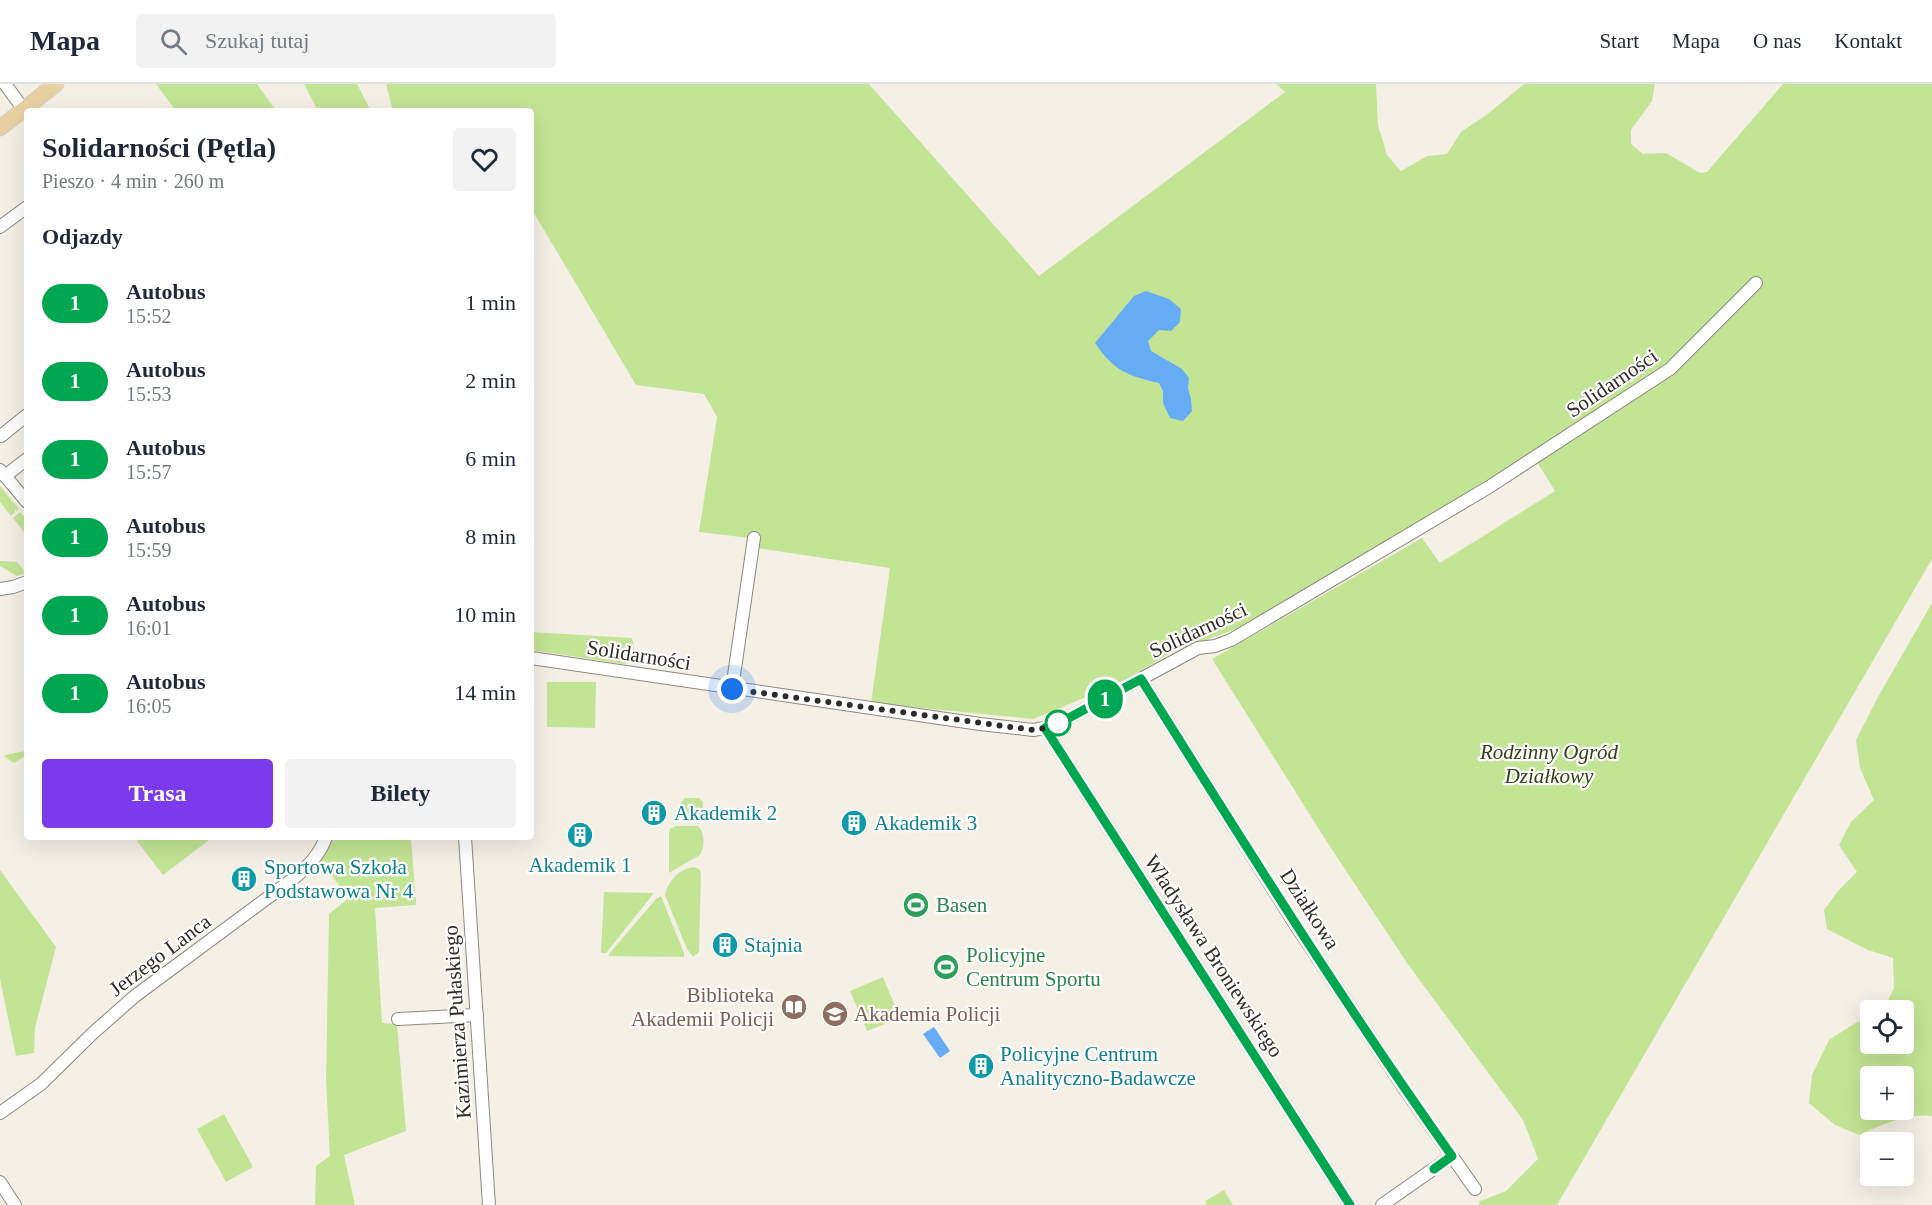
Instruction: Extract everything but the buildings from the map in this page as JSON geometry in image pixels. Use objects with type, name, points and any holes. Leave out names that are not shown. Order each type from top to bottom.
[{"type":"main road","points":[[28,108],[56,84]]},
{"type":"main road","points":[[0,128],[24,112]]},
{"type":"street","points":[[5,84],[24,110]]},
{"type":"street","points":[[0,227],[24,209]]},
{"type":"street","name":"Solidarności","points":[[534,658],[992,725],[1033,730],[1045,728],[1065,720],[1198,648],[1215,646],[1231,640],[1539,455],[1671,369],[1756,283]]},
{"type":"street","points":[[1,436],[24,417]]},
{"type":"street","points":[[24,462],[3,473],[24,498]]},
{"type":"street","points":[[732,689],[754,538]]},
{"type":"street","points":[[0,589],[24,583]]},
{"type":"street","name":"Działkowa","points":[[1141,679],[1299,930],[1406,1091],[1475,1189]]},
{"type":"street","name":"Władysława Broniewskiego","points":[[1045,728],[1350,1205]]},
{"type":"street","name":"Jerzego Lanca","points":[[0,1113],[41,1084],[128,1002],[293,879],[313,861],[325,840]]},
{"type":"street","name":"Kazimierza Pułaskiego","points":[[465,840],[489,1205]]},
{"type":"street","points":[[398,1019],[477,1015]]},
{"type":"street","name":"Jerzego Lanca","points":[[0,1107],[14,1103]]},
{"type":"street","points":[[1382,1205],[1452,1156]]},
{"type":"street","points":[[0,1182],[15,1205]]},
{"type":"green space","points":[[156,84],[257,84],[274,108],[174,108]]},
{"type":"green space","points":[[304,84],[357,84],[369,108],[316,108]]},
{"type":"green space","name":"Rodzinny Ogród Działkowy","points":[[386,84],[869,84],[1039,276],[1285,92],[1276,84],[1376,84],[1378,125],[1387,155],[1401,171],[1427,156],[1447,154],[1461,132],[1489,113],[1524,84],[1655,84],[1652,101],[1631,130],[1631,144],[1643,154],[1666,153],[1700,173],[1707,172],[1783,84],[1932,84],[1932,559],[1557,1205],[1480,1205],[1478,1202],[1506,1191],[1538,1159],[1523,1120],[1407,963],[1327,842],[1212,659],[1422,538],[1440,563],[1555,491],[1537,462],[1527,457],[1253,623],[1172,652],[1120,683],[1033,719],[871,703],[890,568],[757,548],[758,539],[699,532],[717,417],[704,394],[636,385],[534,213],[534,108],[392,108]]},
{"type":"green space","points":[[0,486],[19,509],[17,511],[15,509],[11,516],[0,502]]},
{"type":"green space","points":[[20,512],[24,517],[24,532],[13,518]]},
{"type":"green space","points":[[0,561],[17,562],[24,574],[17,576],[0,566]]},
{"type":"green space","points":[[1932,603],[1932,1116],[1914,1116],[1914,1066],[1860,1066],[1860,1120],[1898,1120],[1866,1132],[1860,1132],[1859,1135],[1835,1125],[1809,1103],[1812,1075],[1829,1040],[1860,1021],[1860,1054],[1914,1054],[1914,1000],[1888,1000],[1894,988],[1893,958],[1868,950],[1827,929],[1824,910],[1857,872],[1839,845],[1851,822],[1874,800],[1860,768],[1856,740]]},
{"type":"green space","points":[[534,632],[632,638],[633,654],[624,664],[534,650]]},
{"type":"green space","points":[[547,682],[596,682],[595,728],[547,727]]},
{"type":"green space","points":[[24,751],[24,757],[14,763],[5,755]]},
{"type":"green space","points":[[685,798],[699,798],[703,802],[702,816],[692,819],[682,816],[680,804]]},
{"type":"green space","points":[[676,826],[698,826],[703,836],[702,852],[669,873],[669,833],[670,829]]},
{"type":"green space","points":[[138,840],[209,840],[163,875]]},
{"type":"green space","points":[[411,840],[416,905],[375,908],[382,1023],[397,1024],[406,1131],[344,1155],[355,1205],[315,1205],[316,1166],[330,1156],[326,1080],[329,914],[349,898],[320,861],[332,841]]},
{"type":"green space","points":[[694,867],[701,872],[699,952],[693,957],[687,949],[665,895],[675,876]]},
{"type":"green space","points":[[0,870],[56,947],[35,1028],[34,1053],[16,1056],[0,979]]},
{"type":"green space","points":[[604,892],[654,893],[606,953],[601,953]]},
{"type":"green space","points":[[661,896],[684,957],[609,956],[656,899]]},
{"type":"green space","points":[[883,977],[900,1018],[867,1031],[850,991]]},
{"type":"green space","points":[[224,1114],[253,1167],[226,1182],[197,1129]]},
{"type":"green space","points":[[1224,1190],[1233,1205],[1207,1205],[1205,1201]]},
{"type":"water","points":[[1146,291],[1169,299],[1181,309],[1180,322],[1171,331],[1159,330],[1148,341],[1151,351],[1182,369],[1189,378],[1188,388],[1192,411],[1183,421],[1170,418],[1163,403],[1163,391],[1159,383],[1122,371],[1095,343],[1134,296]]},
{"type":"water","points":[[934,1027],[950,1051],[940,1058],[923,1034]]},
{"type":"bus line","name":"1","points":[[1350,1205],[1045,728],[1065,720],[1141,679],[1293,921],[1452,1156],[1434,1169]]},
{"type":"place","name":"Akademik 2","points":[[654,813]]},
{"type":"place","name":"Akademik 3","points":[[854,823]]},
{"type":"place","name":"Akademik 1","points":[[580,835]]},
{"type":"place","name":"Sportowa Szkoła Podstawowa Nr 4","points":[[244,879]]},
{"type":"place","name":"Basen","points":[[916,905]]},
{"type":"place","name":"Stajnia","points":[[725,945]]},
{"type":"place","name":"Policyjne Centrum Sportu","points":[[946,967]]},
{"type":"place","name":"Biblioteka Akademii Policji","points":[[794,1007]]},
{"type":"place","name":"Akademia Policji","points":[[835,1014]]},
{"type":"place","name":"Policyjne Centrum Analityczno-Badawcze","points":[[981,1066]]},
{"type":"route","points":[[732,689],[1033,730],[1065,720],[1058,723]]}]
